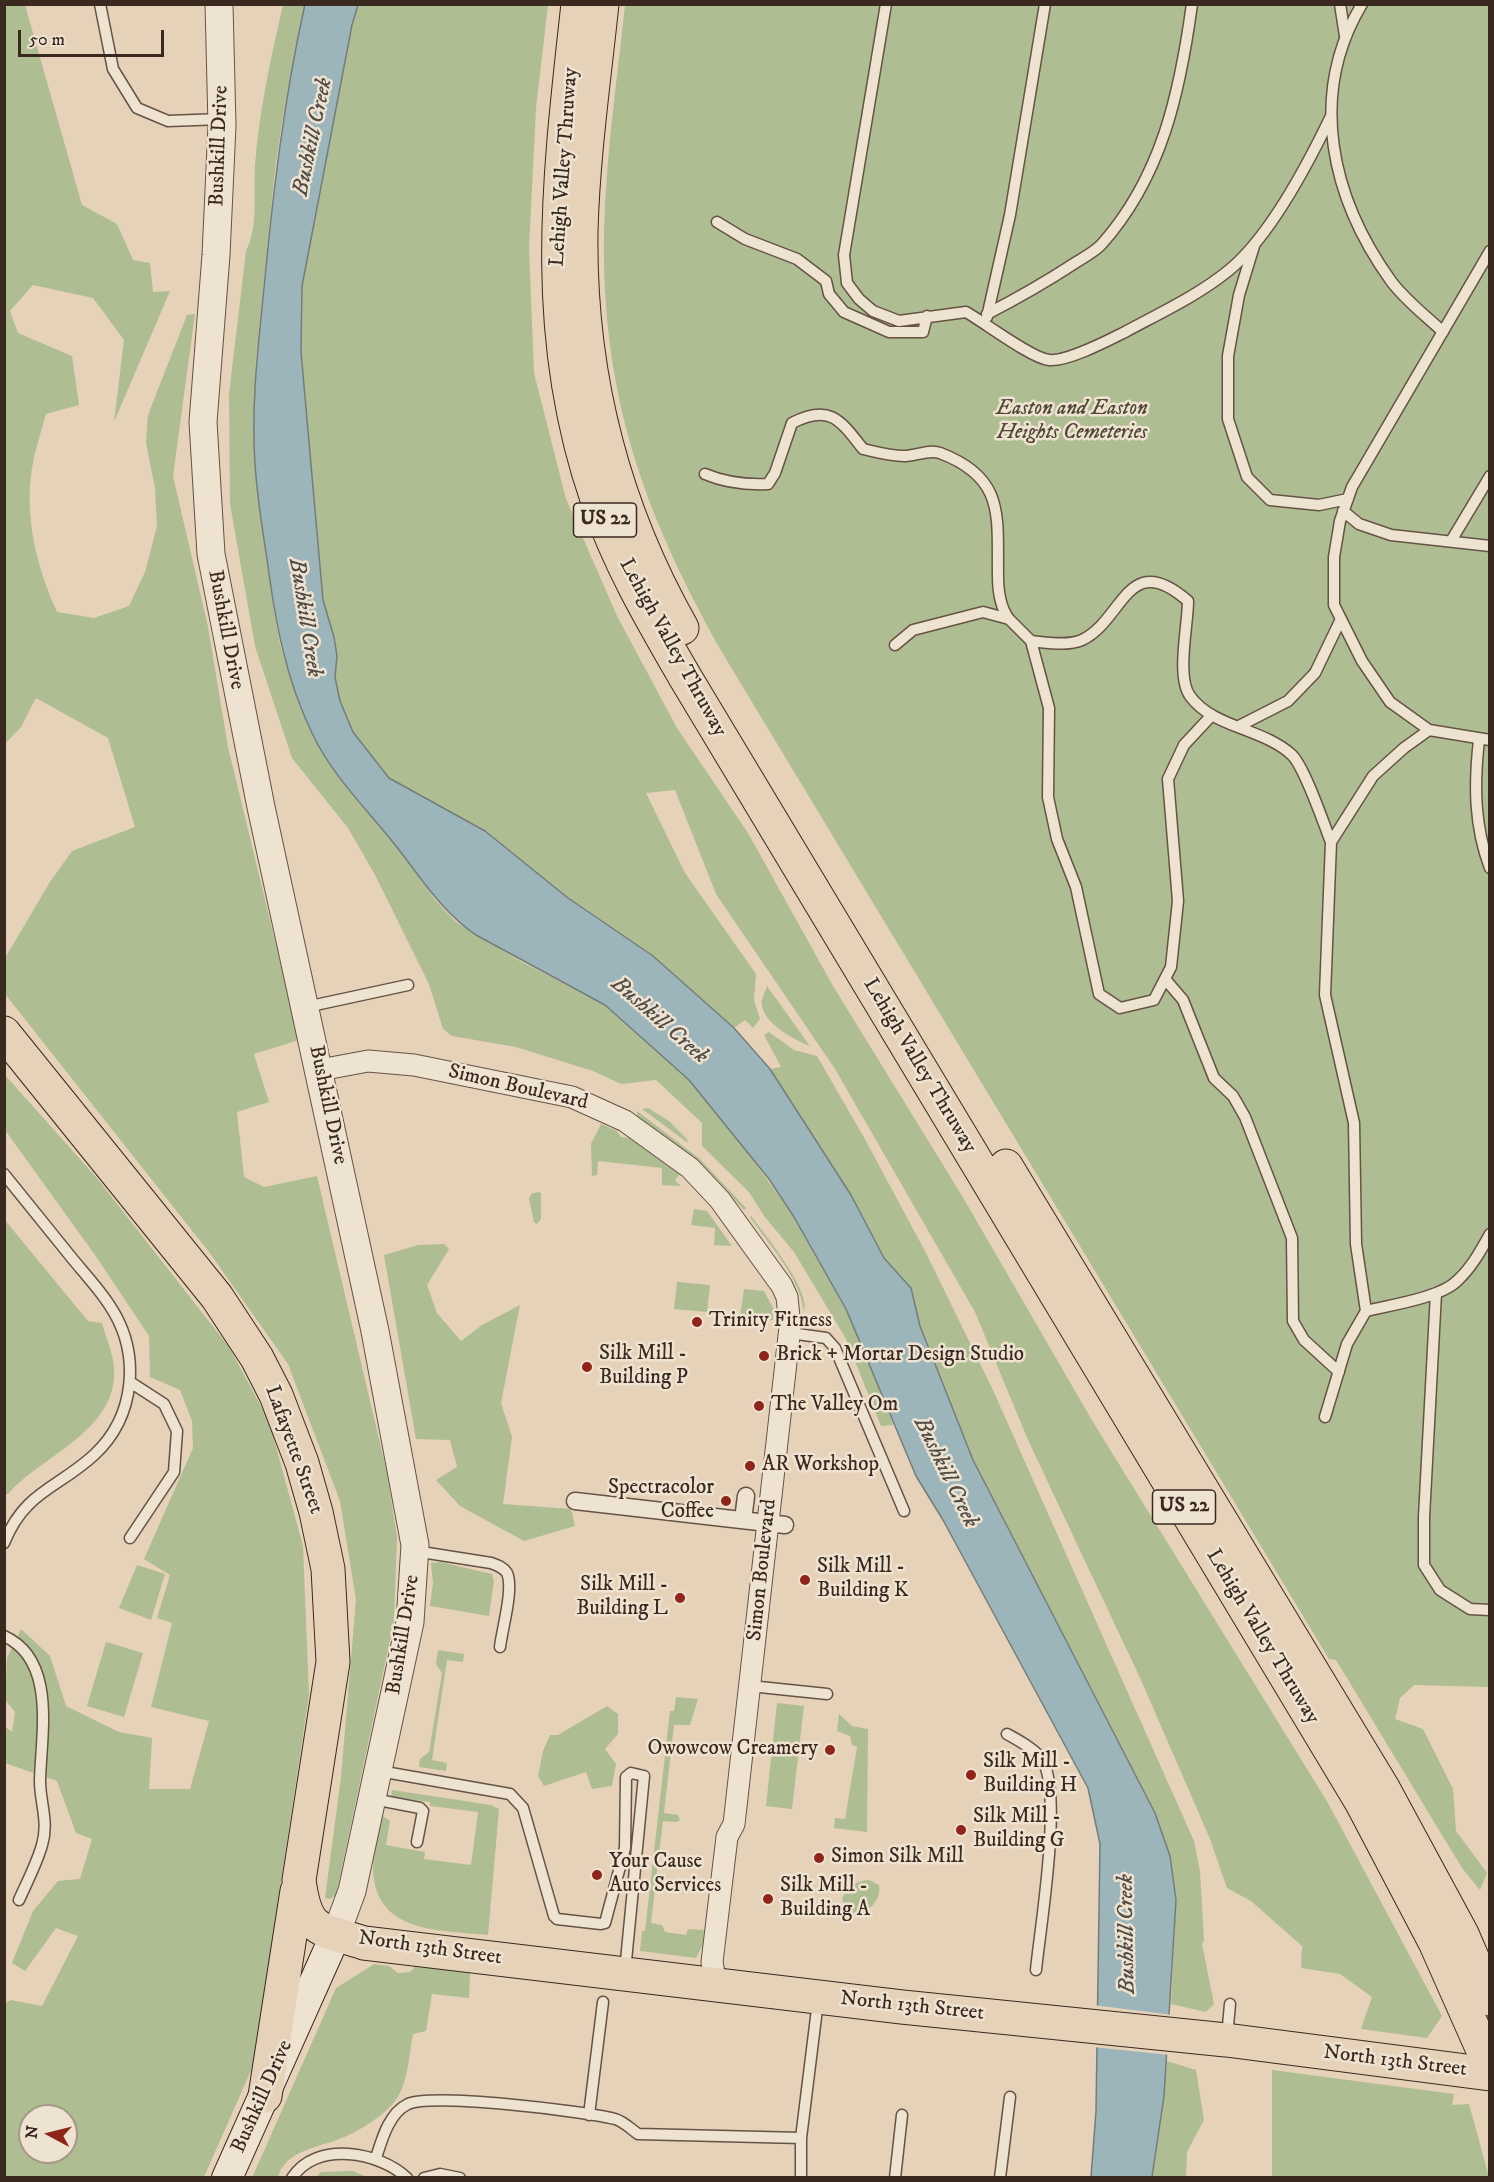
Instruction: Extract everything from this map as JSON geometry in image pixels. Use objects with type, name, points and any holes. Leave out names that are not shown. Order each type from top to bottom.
[{"type":"main road","name":"Lehigh Valley Thruway","points":[[578,4],[558,204],[557,280],[562,345],[569,393],[586,464],[597,500],[630,579],[685,677],[1362,1803],[1435,1942],[1487,2063]]},
{"type":"main road","name":"Lehigh Valley Thruway","points":[[602,4],[582,217],[583,305],[598,414],[616,478],[638,540],[703,665],[1383,1788],[1462,1934],[1490,1999]]},
{"type":"main road","name":"Lafayette Street","points":[[4,1033],[217,1297],[257,1358],[276,1395],[302,1463],[316,1512],[328,1569],[333,1662],[299,1880],[303,1907],[309,1920],[336,1934]]},
{"type":"main road","points":[[265,2096],[299,1880]]},
{"type":"main road","name":"North 13th Street","points":[[336,1934],[364,1942],[818,1997],[1187,2037],[1487,2063]]},
{"type":"main road","name":"Bushkill Drive","points":[[227,2178],[336,1934]]},
{"type":"street","name":"Bushkill Drive","points":[[219,4],[222,119],[216,255],[203,409],[207,519],[219,608],[385,1378],[412,1522],[415,1551],[410,1622],[352,1891],[336,1934]]},
{"type":"street","name":"Simon Boulevard","points":[[320,1070],[368,1061],[414,1065],[572,1097],[625,1120],[690,1168],[720,1200],[782,1286],[789,1308],[789,1333],[776,1524],[750,1686],[734,1824],[727,1837],[712,1962],[716,1985]]},
{"type":"street","points":[[743,1520],[746,1496]]},
{"type":"street","points":[[575,1501],[776,1524]]},
{"type":"lane","points":[[99,4],[113,69],[137,108],[168,121],[222,119]]},
{"type":"lane","points":[[886,4],[844,255],[847,283],[859,299],[873,311],[899,321],[966,312],[986,318],[1033,354],[1050,360],[1096,347],[1177,304],[1220,276],[1255,243],[1305,171],[1331,116]]},
{"type":"lane","points":[[986,318],[1010,215],[1045,4]]},
{"type":"lane","points":[[986,318],[1041,286],[1100,246],[1135,198],[1165,140],[1184,68],[1192,4]]},
{"type":"lane","points":[[1340,4],[1345,39]]},
{"type":"lane","points":[[1362,4],[1345,39],[1334,84],[1331,116],[1339,182],[1362,237],[1392,284],[1443,332]]},
{"type":"lane","points":[[717,222],[745,239],[797,259],[826,281],[829,294],[844,312],[889,332],[922,332],[927,316]]},
{"type":"lane","points":[[1255,243],[1239,295],[1228,356],[1228,418],[1247,477],[1270,500],[1319,505],[1348,499]]},
{"type":"lane","points":[[1490,251],[1352,487],[1343,511],[1334,557],[1334,604],[1362,661],[1390,702],[1429,730],[1484,740],[1475,776],[1476,811],[1490,868]]},
{"type":"lane","points":[[705,474],[720,481],[737,484],[768,484],[792,423],[805,416],[825,414],[842,421],[863,449],[902,456],[937,451],[966,466],[987,485],[996,505],[999,534],[998,591],[1004,612],[1009,620],[1031,642],[1049,708],[1048,797],[1057,839],[1076,887],[1099,994],[1120,1008],[1154,1000],[1172,967],[1178,901],[1168,779],[1184,745],[1212,715]]},
{"type":"lane","points":[[1451,541],[1490,476]]},
{"type":"lane","points":[[1343,511],[1359,524],[1391,535],[1490,546]]},
{"type":"lane","points":[[1031,642],[1081,640],[1101,626],[1117,603],[1135,586],[1157,582],[1174,589],[1188,601],[1183,675],[1190,695],[1212,715],[1271,739],[1293,756],[1331,842],[1325,995],[1354,1123],[1356,1244],[1366,1311],[1347,1344],[1325,1417]]},
{"type":"lane","points":[[895,645],[913,630],[983,612],[1009,620]]},
{"type":"lane","points":[[1239,726],[1288,701],[1295,694],[1315,673],[1341,619]]},
{"type":"lane","points":[[1331,842],[1373,776],[1404,748],[1429,730]]},
{"type":"lane","points":[[1165,979],[1183,999],[1214,1078],[1233,1096],[1245,1117],[1292,1238],[1293,1321],[1304,1340],[1339,1372]]},
{"type":"lane","points":[[306,1007],[408,986]]},
{"type":"lane","points":[[4,1174],[110,1305],[124,1332],[130,1358],[130,1382],[122,1416],[110,1437],[93,1456],[22,1510],[4,1543]]},
{"type":"lane","points":[[1366,1311],[1436,1293],[1457,1282],[1480,1252],[1490,1234]]},
{"type":"lane","points":[[1436,1293],[1424,1517],[1424,1565],[1440,1590],[1470,1609],[1490,1610]]},
{"type":"lane","points":[[789,1333],[826,1338],[836,1348],[904,1511]]},
{"type":"lane","points":[[130,1382],[164,1404],[177,1431],[174,1472],[130,1538]]},
{"type":"lane","points":[[415,1551],[491,1563],[506,1572],[509,1591],[500,1647]]},
{"type":"lane","points":[[4,1636],[15,1641],[31,1656],[42,1692],[40,1784],[46,1821],[42,1845],[19,1900]]},
{"type":"lane","points":[[750,1686],[827,1694]]},
{"type":"lane","points":[[1007,1734],[1020,1740],[1041,1758],[1048,1776],[1052,1814],[1036,1970]]},
{"type":"lane","points":[[379,1772],[510,1794],[523,1808],[554,1916],[557,1919],[601,1924],[604,1923],[625,1848],[626,1777],[631,1773],[644,1776],[624,1974]]},
{"type":"lane","points":[[373,1799],[420,1808],[423,1811],[417,1842]]},
{"type":"lane","points":[[801,2178],[801,2138],[818,1997]]},
{"type":"lane","points":[[589,2115],[603,2002]]},
{"type":"lane","points":[[1226,2040],[1230,2004]]},
{"type":"lane","points":[[1000,2178],[1010,2097]]},
{"type":"lane","points":[[376,2158],[384,2129],[407,2105],[430,2099],[617,2119],[638,2134],[801,2138]]},
{"type":"lane","points":[[893,2175],[902,2115]]},
{"type":"lane","points":[[292,2178],[314,2160],[341,2153],[376,2158],[399,2170],[407,2178]]},
{"type":"lane","points":[[424,2178],[440,2174],[460,2178]]},
{"type":"green space","points":[[25,5],[82,205],[117,224],[133,260],[150,263],[153,292],[170,291],[114,422],[124,340],[93,298],[33,285],[10,311],[18,333],[72,356],[79,405],[46,414],[35,454],[30,486],[34,542],[38,560],[57,612],[94,618],[129,606],[145,572],[157,526],[155,488],[146,443],[148,415],[187,315],[195,314],[173,476],[208,627],[228,747],[299,1040],[254,1054],[269,1102],[237,1112],[244,1177],[264,1187],[317,1176],[387,1473],[397,1537],[394,1621],[336,1895],[330,1899],[325,1898],[341,1777],[356,1600],[340,1501],[288,1364],[209,1252],[5,994],[5,958],[50,882],[72,851],[135,827],[108,738],[36,698],[21,727],[5,744],[4,7]]},
{"type":"green space","points":[[283,5],[305,5],[275,170],[256,360],[255,464],[280,644],[299,704],[313,736],[346,786],[398,848],[436,901],[456,922],[520,961],[605,1005],[689,1080],[741,1143],[794,1217],[846,1309],[876,1377],[893,1425],[881,1426],[846,1339],[794,1252],[764,1216],[749,1192],[702,1146],[702,1123],[656,1080],[621,1084],[593,1071],[516,1047],[452,1036],[443,1029],[429,984],[374,873],[348,828],[292,758],[255,646],[230,504],[229,394],[246,251],[253,231],[259,125]]},
{"type":"green space","points":[[358,5],[548,5],[536,108],[529,248],[534,373],[566,499],[617,616],[677,728],[748,833],[833,986],[961,1194],[1093,1422],[1328,1803],[1442,2016],[1427,2038],[1361,2029],[1372,1997],[1340,1974],[1301,1968],[1302,1946],[1251,1901],[1227,1888],[1210,1839],[1141,1680],[1028,1440],[975,1312],[835,1069],[716,894],[675,790],[646,793],[685,873],[756,974],[754,1000],[760,1019],[753,1028],[745,1020],[734,1028],[653,956],[568,898],[485,831],[389,778],[353,732],[340,701],[335,677],[337,656],[334,637],[323,600],[301,352],[302,286],[352,25]]},
{"type":"green space","name":"Easton and Easton Heights Cemeteries","points":[[625,5],[1489,5],[1489,1687],[1414,1685],[1400,1698],[1395,1719],[1423,1729],[1453,1789],[1456,1831],[1487,1873],[1480,1890],[1462,1868],[1336,1660],[1329,1659],[723,654],[671,552],[650,502],[633,452],[610,347],[605,291],[604,231],[607,174]]},
{"type":"green space","points":[[767,986],[810,1046],[795,1039],[771,1022],[762,1007],[762,999]]},
{"type":"green space","points":[[769,1032],[794,1050],[817,1056],[926,1253],[992,1388],[1194,1841],[1200,1871],[1204,1940],[1202,1944],[1214,2004],[1206,2012],[1171,2004],[1176,1900],[1155,1813],[973,1460],[920,1325],[911,1288],[884,1258],[851,1195],[770,1069],[781,1067],[764,1035]]},
{"type":"green space","points":[[4,1074],[96,1177],[229,1347],[269,1421],[303,1546],[309,1695],[274,1928],[260,2050],[204,2177],[5,2177],[5,2003],[11,2000],[42,2006],[78,1936],[56,1928],[25,1971],[12,1963],[33,1911],[58,1881],[80,1879],[92,1839],[76,1833],[57,1781],[5,1763],[5,1726],[12,1732],[15,1712],[5,1700],[7,1658],[21,1629],[50,1656],[66,1706],[119,1732],[152,1738],[149,1789],[190,1789],[209,1721],[151,1707],[172,1623],[157,1618],[170,1575],[144,1559],[193,1448],[192,1421],[180,1390],[150,1377],[149,1336],[95,1255],[5,1130]]},
{"type":"green space","points":[[648,1108],[669,1121],[687,1139],[688,1143],[642,1109]]},
{"type":"green space","points":[[637,1111],[700,1159],[746,1208],[744,1210],[699,1161],[637,1117]]},
{"type":"green space","points":[[601,1124],[617,1131],[621,1137],[630,1138],[680,1174],[675,1180],[681,1186],[662,1185],[662,1168],[598,1161],[597,1175],[592,1176],[591,1144]]},
{"type":"green space","points":[[541,1193],[541,1219],[537,1224],[534,1222],[529,1199],[531,1194]]},
{"type":"green space","points":[[694,1209],[707,1211],[732,1246],[714,1245],[715,1228],[691,1225]]},
{"type":"green space","points":[[751,1216],[794,1277],[805,1303],[804,1312],[797,1286]]},
{"type":"green space","points":[[4,1219],[88,1321],[102,1323],[114,1368],[112,1390],[104,1409],[91,1425],[22,1480],[8,1494],[4,1494]]},
{"type":"green space","points":[[444,1244],[449,1249],[427,1285],[437,1313],[461,1341],[482,1325],[520,1305],[501,1403],[512,1437],[503,1504],[571,1509],[575,1526],[524,1541],[460,1506],[436,1480],[457,1467],[450,1440],[416,1439],[384,1255],[418,1245]]},
{"type":"green space","points":[[677,1282],[710,1285],[707,1312],[674,1309]]},
{"type":"green space","points":[[744,1289],[764,1291],[773,1308],[773,1320],[740,1316]]},
{"type":"green space","points":[[440,1562],[492,1574],[494,1581],[489,1616],[430,1606],[433,1583],[431,1563]]},
{"type":"green space","points":[[137,1565],[165,1574],[151,1620],[119,1608]]},
{"type":"green space","points":[[106,1642],[143,1653],[124,1717],[87,1706]]},
{"type":"green space","points":[[438,1650],[464,1654],[463,1662],[447,1660],[432,1760],[447,1763],[446,1771],[419,1767],[420,1759],[429,1752],[442,1673],[436,1664]]},
{"type":"green space","points":[[676,1697],[698,1699],[690,1725],[674,1725],[664,1813],[678,1815],[680,1820],[677,1822],[663,1821],[651,1923],[662,1925],[665,1932],[686,1935],[688,1929],[704,1930],[703,1944],[696,1958],[640,1951],[642,1931],[645,1931],[670,1711],[674,1711]]},
{"type":"green space","points":[[777,1703],[804,1706],[792,1809],[766,1806]]},
{"type":"green space","points":[[607,1706],[618,1714],[618,1734],[605,1749],[616,1764],[612,1786],[592,1789],[586,1772],[544,1786],[538,1776],[543,1751],[550,1735],[558,1735]]},
{"type":"green space","points":[[839,1714],[852,1726],[868,1729],[867,1832],[834,1828],[835,1818],[845,1819],[857,1747],[852,1745],[850,1736],[837,1731]]},
{"type":"green space","points":[[392,1790],[491,1805],[499,1809],[488,1935],[449,1932],[412,1924],[396,1916],[384,1905],[376,1888],[373,1866],[383,1816],[390,1821],[386,1845],[425,1852],[424,1859],[471,1865],[478,1812],[430,1806],[430,1802],[391,1797]]},
{"type":"green space","points":[[869,1880],[879,1885],[875,1902],[861,1912],[849,1912],[842,1900],[848,1888],[856,1883]]},
{"type":"green space","points":[[374,1964],[389,1966],[398,1973],[410,1972],[417,1965],[470,1973],[469,1998],[432,1994],[426,2031],[413,2034],[403,2087],[395,2101],[371,2123],[349,2135],[296,2155],[282,2168],[278,2177],[252,2178],[336,1988]]},
{"type":"green space","points":[[1167,2061],[1196,2070],[1204,2120],[1187,2152],[1186,2177],[1152,2178]]},
{"type":"green space","points":[[1272,2070],[1454,2094],[1452,2105],[1469,2104],[1489,2177],[1272,2177]]},
{"type":"green space","points":[[353,2171],[367,2177],[316,2177],[321,2172]]},
{"type":"water","name":"Bushkill Creek","points":[[305,4],[358,5],[352,25],[302,286],[301,352],[323,600],[334,637],[337,656],[335,677],[340,701],[353,732],[389,778],[485,831],[568,898],[653,956],[734,1028],[770,1069],[851,1195],[884,1258],[911,1288],[920,1326],[973,1460],[1155,1813],[1170,1856],[1176,1900],[1164,2096],[1152,2177],[1091,2177],[1096,2111],[1100,1844],[1088,1788],[943,1520],[916,1476],[846,1309],[794,1217],[769,1179],[689,1080],[605,1005],[476,935],[452,916],[329,764],[303,712],[282,648],[274,604],[257,488],[254,420],[257,354],[275,181],[285,110]]},
{"type":"pier","points":[[1093,2005],[1173,2015],[1170,2055],[1093,2047]]},
{"type":"place","name":"Trinity Fitness","points":[[697,1322]]},
{"type":"place","name":"Brick + Mortar Design Studio","points":[[764,1356]]},
{"type":"place","name":"Silk Mill - Building P","points":[[587,1367]]},
{"type":"place","name":"The Valley Om","points":[[759,1406]]},
{"type":"place","name":"AR Workshop","points":[[750,1466]]},
{"type":"place","name":"Spectracolor Coffee","points":[[726,1501]]},
{"type":"place","name":"Silk Mill - Building K","points":[[805,1580]]},
{"type":"place","name":"Silk Mill - Building L","points":[[680,1598]]},
{"type":"place","name":"Owowcow Creamery","points":[[830,1750]]},
{"type":"place","name":"Silk Mill - Building H","points":[[971,1775]]},
{"type":"place","name":"Silk Mill - Building G","points":[[961,1830]]},
{"type":"place","name":"Simon Silk Mill","points":[[819,1858]]},
{"type":"place","name":"Your Cause Auto Services","points":[[597,1875]]},
{"type":"place","name":"Silk Mill - Building A","points":[[768,1899]]}]
